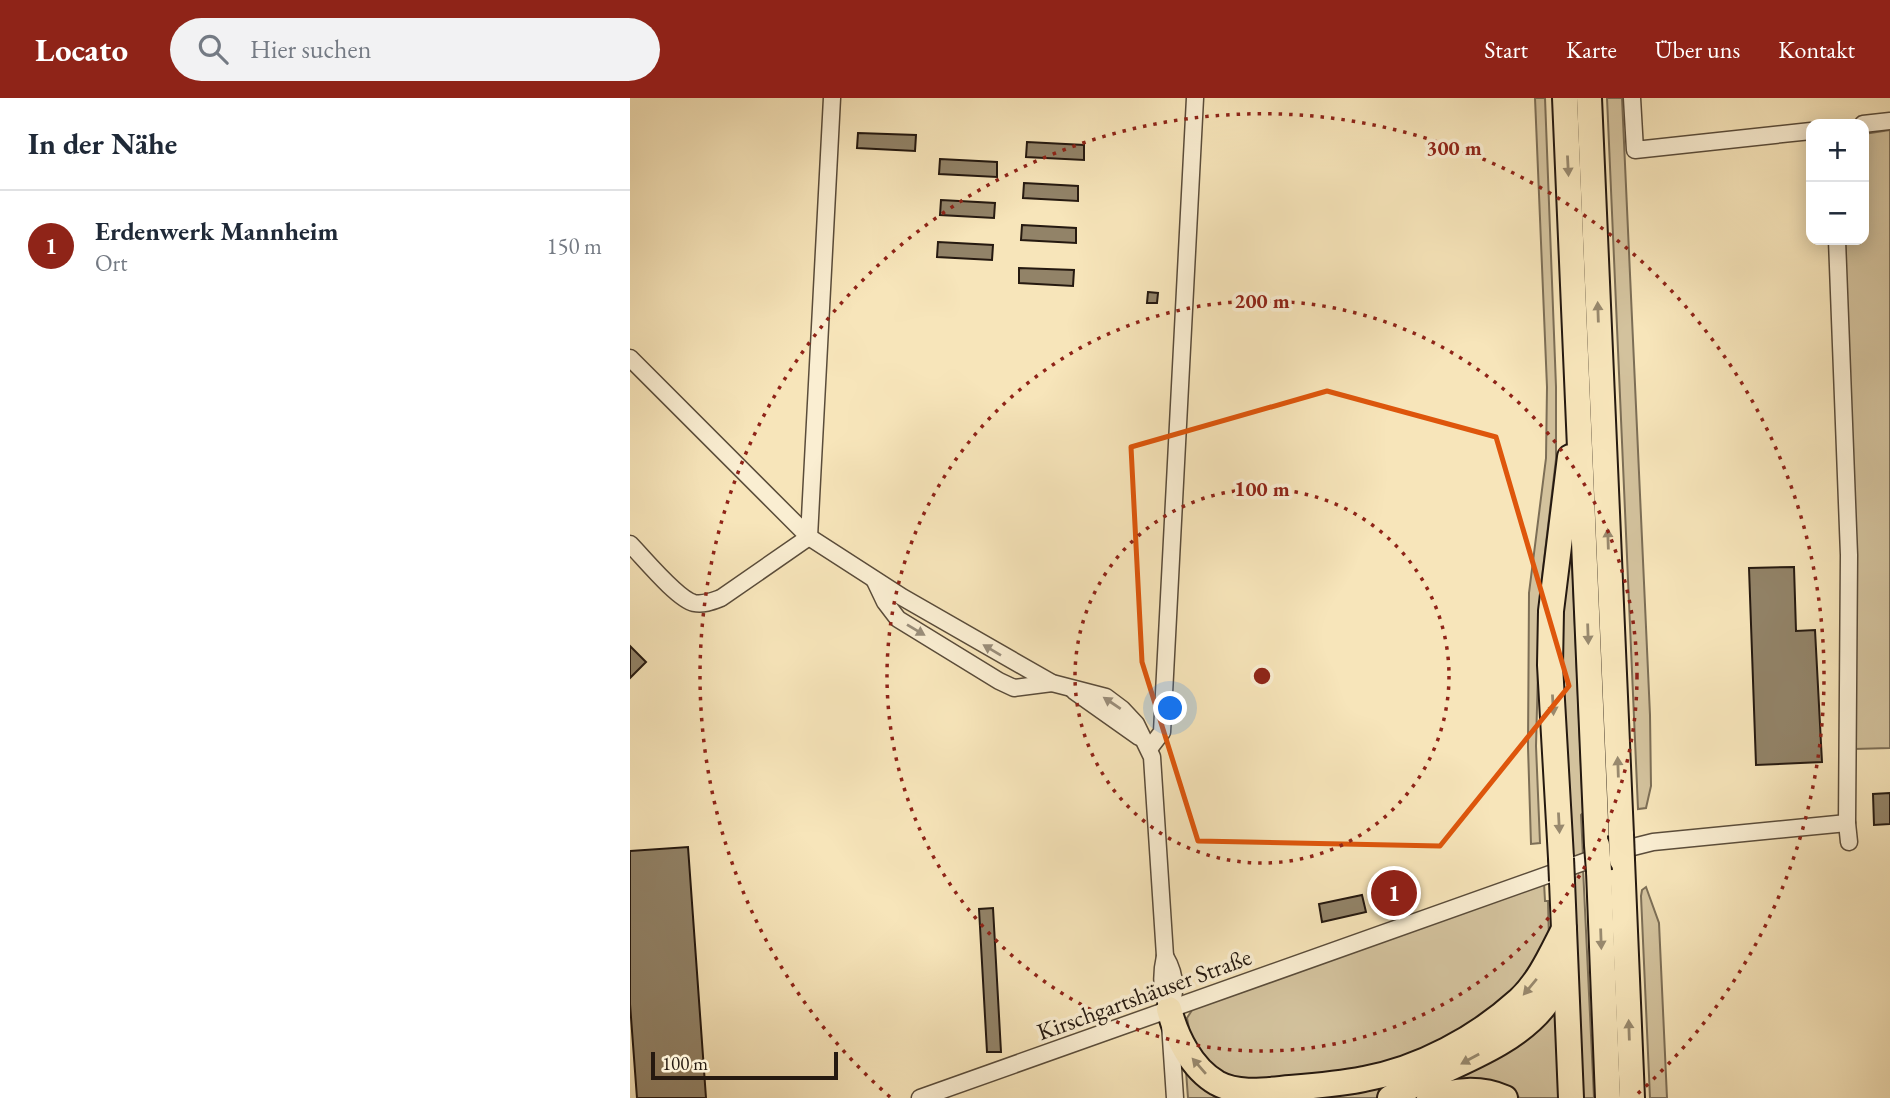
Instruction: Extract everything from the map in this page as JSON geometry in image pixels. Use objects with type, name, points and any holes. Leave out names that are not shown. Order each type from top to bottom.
[{"type":"highway","points":[[1565,98],[1608,1098]]},
{"type":"highway","points":[[1589,98],[1632,1098]]},
{"type":"highway","points":[[1570,1098],[1550,665],[1551,611],[1567,470],[1579,419]]},
{"type":"highway","points":[[1169,1009],[1178,1037],[1192,1059],[1210,1078],[1228,1087],[1261,1090],[1366,1079],[1424,1061],[1502,1013],[1532,986],[1543,971],[1564,929]]},
{"type":"highway","points":[[1390,1098],[1464,1062],[1526,1024],[1547,1003],[1565,961]]},
{"type":"highway","points":[[1429,1098],[1464,1091],[1486,1092],[1505,1098]]},
{"type":"street","points":[[808,537],[832,98]]},
{"type":"street","points":[[1145,743],[1162,732],[1195,98]]},
{"type":"street","points":[[1632,98],[1635,150],[1806,132]]},
{"type":"street","points":[[1869,123],[1890,121]]},
{"type":"street","points":[[1838,245],[1850,555],[1849,842]]},
{"type":"street","points":[[630,358],[808,537],[1000,656],[1052,683],[1069,687],[1145,743],[1152,757],[1165,957],[1162,975],[1164,996],[1169,1009],[1175,1098]]},
{"type":"street","points":[[630,544],[671,587],[692,603],[705,603],[722,598],[808,537]]},
{"type":"street","points":[[874,579],[885,602],[898,619],[999,681],[1014,688],[1052,683]]},
{"type":"street","name":"Kirschgartshäuser Straße","points":[[920,1098],[1609,853],[1641,844],[1847,823]]},
{"type":"highlighted area","points":[[1327,391],[1496,437],[1569,686],[1440,846],[1198,841],[1142,662],[1131,447]]},
{"type":"shaded area","points":[[1535,98],[1545,98],[1556,387],[1556,459],[1540,594],[1536,746],[1540,843],[1531,844],[1528,747],[1529,593],[1546,458],[1547,387]]},
{"type":"shaded area","points":[[1607,98],[1622,98],[1650,715],[1651,786],[1646,808],[1638,809]]},
{"type":"shaded area","points":[[1890,130],[1890,748],[1854,749],[1845,245],[1869,245],[1869,133]]},
{"type":"shaded area","points":[[1571,534],[1583,856],[1570,860],[1557,657]]},
{"type":"shaded area","points":[[1583,868],[1594,1098],[1576,1098],[1570,872]]},
{"type":"shaded area","points":[[1544,882],[1545,901],[1548,901],[1549,940],[1540,965],[1496,1012],[1380,1070],[1228,1081],[1192,1045],[1187,1018],[1194,1007]]},
{"type":"shaded area","points":[[1646,887],[1659,923],[1667,1098],[1650,1098],[1641,896]]},
{"type":"shaded area","points":[[1559,1000],[1563,1098],[1520,1098],[1509,1093],[1431,1091],[1417,1098],[1402,1098]]},
{"type":"shaded area","points":[[1186,1071],[1210,1084],[1394,1077],[1379,1098],[1188,1098]]},
{"type":"building","points":[[858,133],[916,135],[915,151],[857,148]]},
{"type":"building","points":[[1027,142],[1084,145],[1084,160],[1026,157]]},
{"type":"building","points":[[940,159],[997,162],[997,177],[939,174]]},
{"type":"building","points":[[1024,183],[1078,186],[1078,201],[1023,198]]},
{"type":"building","points":[[941,200],[995,203],[994,218],[940,215]]},
{"type":"building","points":[[1022,225],[1076,228],[1076,243],[1021,240]]},
{"type":"building","points":[[938,242],[993,245],[992,260],[937,257]]},
{"type":"building","points":[[1019,268],[1074,270],[1073,286],[1019,283]]},
{"type":"building","points":[[1148,292],[1158,293],[1157,303],[1147,303]]},
{"type":"building","points":[[1794,567],[1796,631],[1815,630],[1822,762],[1756,765],[1749,568]]},
{"type":"building","points":[[630,646],[646,662],[630,678]]},
{"type":"building","points":[[1890,793],[1890,824],[1874,825],[1873,794]]},
{"type":"building","points":[[688,847],[706,1098],[637,1098],[630,1004],[630,851]]},
{"type":"building","points":[[1386,884],[1402,884],[1402,901],[1386,901]]},
{"type":"building","points":[[1362,895],[1366,912],[1322,922],[1319,904]]},
{"type":"building","points":[[993,908],[1001,1052],[987,1052],[979,909]]},
{"type":"place","name":"Erdenwerk Mannheim","points":[[1394,893]]}]
